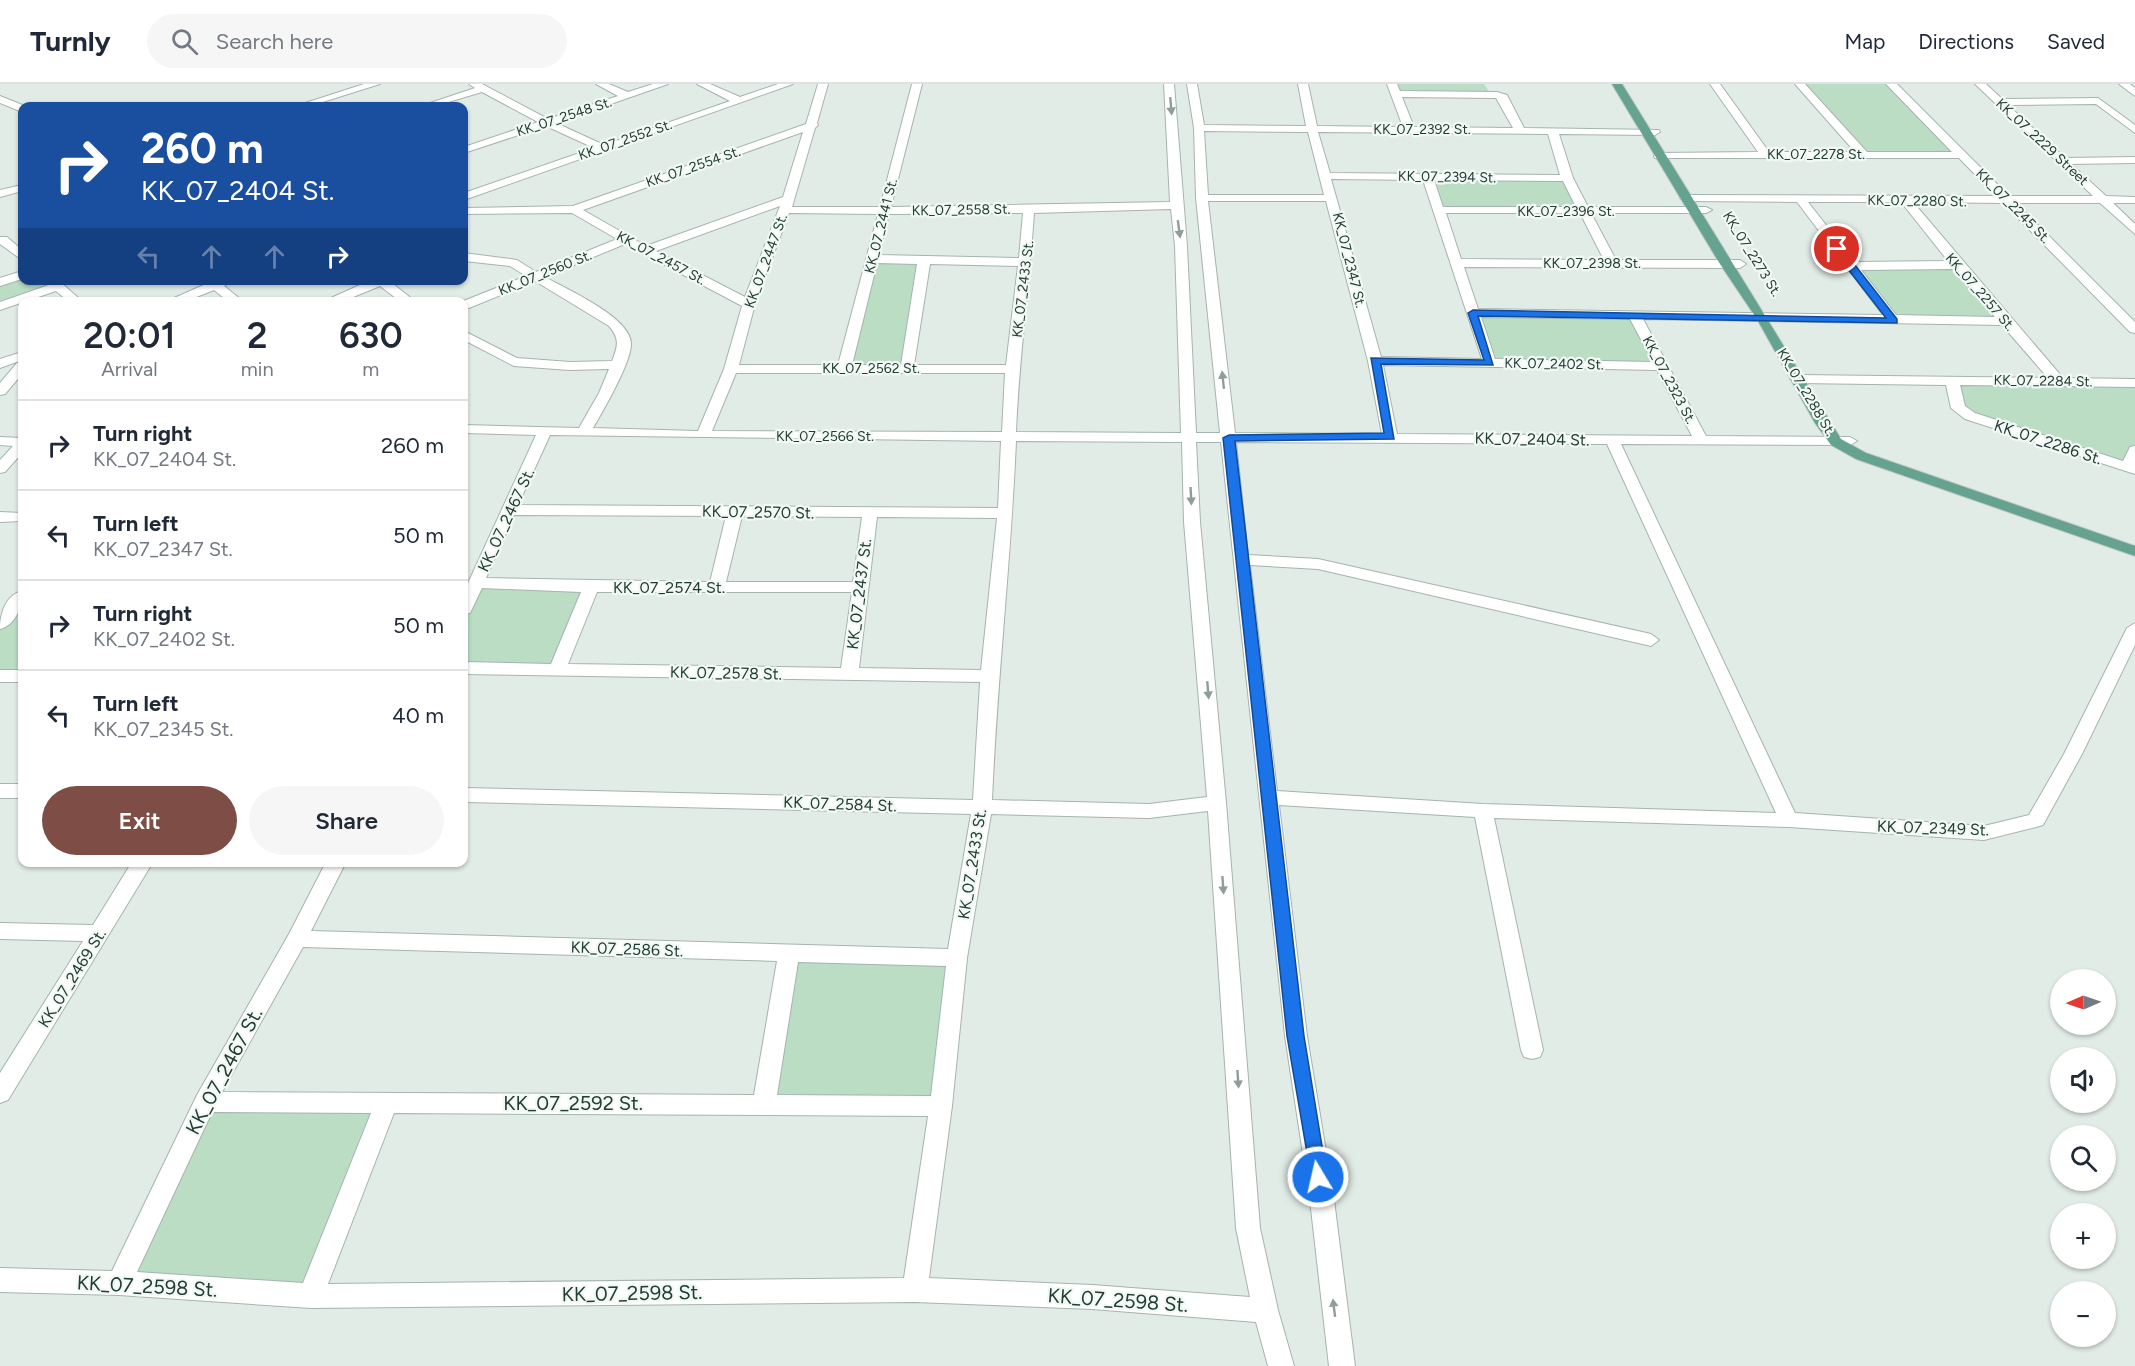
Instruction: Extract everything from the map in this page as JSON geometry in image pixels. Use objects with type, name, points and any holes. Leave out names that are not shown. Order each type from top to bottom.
[{"type":"main road","points":[[1617,84],[1650,132]]},
{"type":"main road","points":[[1627,84],[1650,132]]},
{"type":"main road","name":"KK_07_2288 St.","points":[[1650,132],[1769,319],[1843,441],[1861,456],[2135,551]]},
{"type":"main road","name":"KK_07_2288 St.","points":[[1843,441],[2135,541]]},
{"type":"street","points":[[314,102],[375,84]]},
{"type":"street","points":[[601,84],[627,96]]},
{"type":"street","name":"KK_07_2548 St.","points":[[468,149],[663,84]]},
{"type":"street","points":[[702,84],[739,101]]},
{"type":"street","name":"KK_07_2552 St.","points":[[468,196],[788,84]]},
{"type":"street","name":"KK_07_2447 St.","points":[[703,435],[731,369],[749,304],[787,204],[813,125],[823,84]]},
{"type":"street","name":"KK_07_2441 St.","points":[[844,368],[917,84]]},
{"type":"street","points":[[1169,84],[1173,128],[1191,188],[1229,438],[1296,1036],[1322,1200],[1342,1366]]},
{"type":"street","points":[[1192,84],[1199,128],[1191,188],[1176,205],[1181,246],[1187,438],[1217,803],[1248,1228],[1265,1310],[1281,1366]]},
{"type":"street","name":"KK_07_2347 St.","points":[[1304,84],[1312,128],[1328,176],[1375,361],[1390,436]]},
{"type":"street","points":[[1715,84],[1765,154]]},
{"type":"street","points":[[1800,84],[1863,154]]},
{"type":"street","name":"KK_07_2245 St.","points":[[1891,84],[2135,329]]},
{"type":"street","name":"KK_07_2229 Street","points":[[1980,84],[2135,230]]},
{"type":"street","points":[[2124,84],[2135,93]]},
{"type":"street","points":[[436,102],[478,86],[548,123],[603,148]]},
{"type":"street","points":[[1410,130],[1394,89],[1487,88],[1503,97],[1519,129]]},
{"type":"street","points":[[0,99],[18,107]]},
{"type":"street","points":[[1999,102],[2098,101],[2135,130]]},
{"type":"street","name":"KK_07_2554 St.","points":[[574,209],[813,125]]},
{"type":"street","name":"KK_07_2392 St.","points":[[1199,128],[1519,129],[1650,132]]},
{"type":"street","points":[[1552,130],[1568,178],[1611,262]]},
{"type":"street","name":"KK_07_2278 St.","points":[[1665,156],[1961,155]]},
{"type":"street","points":[[2062,161],[2135,160]]},
{"type":"street","name":"KK_07_2394 St.","points":[[1328,176],[1568,178]]},
{"type":"street","points":[[1428,178],[1490,363]]},
{"type":"street","points":[[1191,188],[1333,198]]},
{"type":"street","points":[[0,194],[18,189]]},
{"type":"street","points":[[1801,200],[1894,321]]},
{"type":"street","name":"KK_07_2280 St.","points":[[1697,204],[1801,200],[2135,200]]},
{"type":"street","name":"KK_07_2257 St.","points":[[1905,200],[1955,264],[1983,292],[2005,321],[2058,381]]},
{"type":"street","points":[[646,250],[787,204]]},
{"type":"street","name":"KK_07_2558 St.","points":[[787,204],[885,211],[1176,205]]},
{"type":"street","name":"KK_07_2396 St.","points":[[1437,210],[1586,211],[1697,204]]},
{"type":"street","name":"KK_07_2433 St.","points":[[915,1290],[941,1106],[957,958],[982,808],[989,675],[1005,513],[1012,369],[1021,313],[1029,208]]},
{"type":"street","points":[[468,211],[574,209]]},
{"type":"street","name":"KK_07_2457 St.","points":[[574,209],[626,240],[749,304]]},
{"type":"street","points":[[5,239],[18,252]]},
{"type":"street","name":"KK_07_2560 St.","points":[[468,304],[626,240]]},
{"type":"street","points":[[468,257],[513,263],[614,323],[622,333],[624,345],[606,393],[584,431]]},
{"type":"street","points":[[873,259],[1025,262]]},
{"type":"street","points":[[907,368],[924,260]]},
{"type":"street","name":"KK_07_2398 St.","points":[[1457,262],[1733,264]]},
{"type":"street","points":[[1850,266],[1955,264]]},
{"type":"street","points":[[0,282],[18,276]]},
{"type":"street","points":[[22,297],[52,285]]},
{"type":"street","points":[[55,285],[71,297]]},
{"type":"street","points":[[182,297],[207,285]]},
{"type":"street","points":[[214,285],[231,297]]},
{"type":"street","points":[[339,297],[369,285]]},
{"type":"street","points":[[388,285],[403,297]]},
{"type":"street","points":[[0,306],[18,299]]},
{"type":"street","points":[[1473,313],[1636,318],[2005,321]]},
{"type":"street","name":"KK_07_2323 St.","points":[[1636,318],[1702,441]]},
{"type":"street","points":[[468,337],[514,362],[570,366],[616,365]]},
{"type":"street","points":[[0,364],[18,357]]},
{"type":"street","name":"KK_07_2402 St.","points":[[1375,361],[1661,366]]},
{"type":"street","name":"KK_07_2562 St.","points":[[731,369],[1012,369]]},
{"type":"street","name":"KK_07_2284 St.","points":[[1803,378],[2135,383]]},
{"type":"street","points":[[0,391],[17,379]]},
{"type":"street","name":"KK_07_2286 St.","points":[[1952,380],[1956,404],[1961,411],[2131,469]]},
{"type":"street","name":"KK_07_2566 St.","points":[[468,429],[703,435],[1229,438]]},
{"type":"street","name":"KK_07_2467 St.","points":[[468,601],[511,510],[545,430]]},
{"type":"street","name":"KK_07_2404 St.","points":[[1229,438],[1390,436],[1843,441]]},
{"type":"street","points":[[1612,440],[1789,820]]},
{"type":"street","points":[[0,441],[18,443]]},
{"type":"street","points":[[0,469],[18,448]]},
{"type":"street","points":[[2131,469],[2135,450]]},
{"type":"street","name":"KK_07_2570 St.","points":[[511,510],[1005,513]]},
{"type":"street","points":[[717,587],[735,512]]},
{"type":"street","name":"KK_07_2437 St.","points":[[849,675],[870,513]]},
{"type":"street","points":[[0,517],[18,517]]},
{"type":"street","points":[[1241,560],[1318,564],[1651,640]]},
{"type":"street","name":"KK_07_2574 St.","points":[[477,583],[591,587],[861,587]]},
{"type":"street","points":[[557,670],[591,587]]},
{"type":"street","points":[[0,624],[18,601]]},
{"type":"street","name":"KK_07_2349 St.","points":[[1269,797],[1483,811],[1789,820],[1984,833],[2008,829],[2036,820],[2073,754],[2135,628]]},
{"type":"street","name":"KK_07_2578 St.","points":[[468,668],[849,675],[989,675]]},
{"type":"street","points":[[0,676],[18,676]]},
{"type":"street","points":[[0,791],[18,791]]},
{"type":"street","name":"KK_07_2584 St.","points":[[468,795],[1149,811],[1217,803]]},
{"type":"street","points":[[1483,811],[1532,1050]]},
{"type":"street","name":"KK_07_2469 St.","points":[[0,1093],[140,867]]},
{"type":"street","name":"KK_07_2467 St.","points":[[119,1283],[205,1102],[297,939],[333,867]]},
{"type":"street","points":[[0,931],[100,933]]},
{"type":"street","name":"KK_07_2586 St.","points":[[297,939],[957,958]]},
{"type":"street","points":[[764,1104],[789,953]]},
{"type":"street","points":[[311,1296],[387,1101]]},
{"type":"street","name":"KK_07_2592 St.","points":[[205,1102],[387,1101],[941,1106]]},
{"type":"street","name":"KK_07_2598 St.","points":[[0,1280],[119,1283],[311,1296],[915,1290],[1092,1297],[1265,1310]]},
{"type":"green space","points":[[1392,84],[1484,84],[1490,93],[1395,94]]},
{"type":"green space","points":[[1801,84],[1891,84],[1961,155],[1863,154]]},
{"type":"green space","points":[[1428,178],[1567,178],[1586,211],[1438,210]]},
{"type":"green space","points":[[873,259],[924,260],[907,368],[844,368]]},
{"type":"green space","points":[[1955,265],[2005,321],[1894,321],[1850,266]]},
{"type":"green space","points":[[18,276],[18,285],[55,285],[57,287],[27,297],[18,297],[18,300],[0,306],[0,282]]},
{"type":"green space","points":[[1473,313],[1636,318],[1661,366],[1490,363]]},
{"type":"green space","points":[[1952,380],[2135,383],[2135,450],[2127,468],[1961,411]]},
{"type":"green space","points":[[477,583],[591,587],[557,670],[468,668],[468,601]]},
{"type":"green space","points":[[18,601],[18,676],[0,676],[0,624]]},
{"type":"green space","points":[[789,953],[957,958],[941,1106],[764,1104]]},
{"type":"green space","points":[[387,1101],[307,1296],[119,1285],[205,1102]]},
{"type":"route","points":[[1318,1177],[1296,1036],[1229,438],[1390,436],[1375,361],[1490,363],[1473,313],[1636,318],[1894,321],[1837,249]]}]
